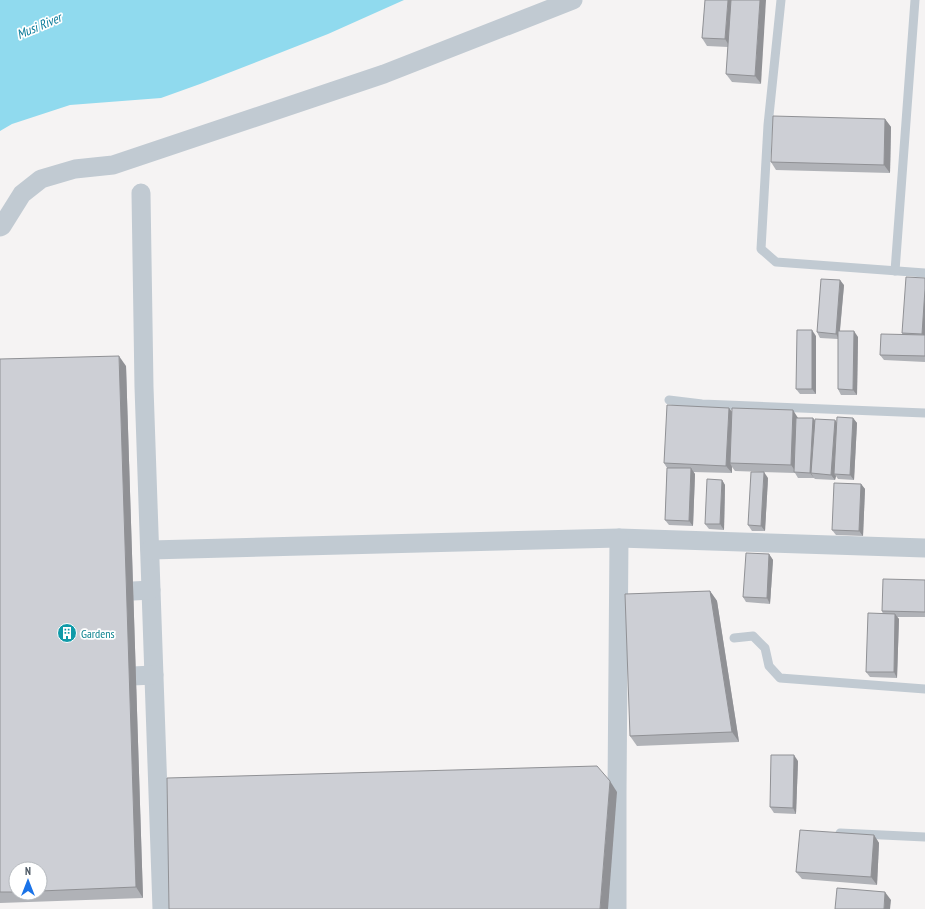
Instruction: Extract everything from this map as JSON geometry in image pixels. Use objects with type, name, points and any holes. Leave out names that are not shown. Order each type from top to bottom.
[{"type":"street","points":[[0,227],[22,194],[41,179],[75,169],[113,165],[376,77],[573,0]]},
{"type":"street","points":[[141,193],[136,384],[150,550],[142,590],[154,675],[162,909]]},
{"type":"street","points":[[150,550],[619,538],[925,548]]},
{"type":"street","points":[[618,909],[609,792],[619,538]]},
{"type":"street","points":[[92,678],[154,675]]},
{"type":"lane","points":[[781,0],[768,125],[761,249],[776,262],[925,273]]},
{"type":"lane","points":[[895,271],[915,0]]},
{"type":"lane","points":[[669,400],[702,404],[925,414]]},
{"type":"lane","points":[[734,638],[753,636],[765,648],[769,666],[780,678],[925,689]]},
{"type":"lane","points":[[831,833],[925,837]]},
{"type":"water","name":"Musi River","points":[[0,0],[404,0],[328,34],[161,98],[70,105],[12,124],[0,131]]},
{"type":"building","points":[[705,0],[728,0],[725,39],[702,38]]},
{"type":"building","points":[[731,0],[760,0],[755,76],[726,74]]},
{"type":"building","points":[[773,116],[885,119],[884,165],[771,162]]},
{"type":"building","points":[[906,277],[925,278],[922,334],[902,333]]},
{"type":"building","points":[[821,279],[840,280],[836,334],[817,332]]},
{"type":"building","points":[[797,330],[812,330],[812,389],[796,389]]},
{"type":"building","points":[[838,331],[854,331],[853,390],[838,389]]},
{"type":"building","points":[[881,334],[925,335],[925,356],[880,355]]},
{"type":"building","name":"Gardens","points":[[119,356],[136,887],[48,891],[48,861],[8,861],[8,892],[0,892],[0,359]]},
{"type":"building","points":[[667,405],[729,408],[726,466],[664,463]]},
{"type":"building","points":[[732,408],[793,410],[791,465],[730,463]]},
{"type":"building","points":[[837,417],[853,418],[850,475],[834,474]]},
{"type":"building","points":[[796,418],[813,418],[810,473],[794,472]]},
{"type":"building","points":[[815,419],[835,420],[831,475],[811,473]]},
{"type":"building","points":[[667,468],[691,468],[689,521],[665,520]]},
{"type":"building","points":[[751,472],[764,472],[761,526],[748,525]]},
{"type":"building","points":[[707,479],[722,480],[720,524],[705,524]]},
{"type":"building","points":[[834,483],[861,484],[859,531],[832,530]]},
{"type":"building","points":[[746,553],[769,554],[767,598],[743,597]]},
{"type":"building","points":[[883,579],[925,580],[925,612],[882,611]]},
{"type":"building","points":[[710,591],[732,732],[630,736],[625,594]]},
{"type":"building","points":[[868,613],[895,614],[894,672],[866,672]]},
{"type":"building","points":[[771,755],[794,755],[793,808],[770,807]]},
{"type":"building","points":[[597,766],[610,781],[600,909],[169,909],[167,778]]},
{"type":"building","points":[[800,830],[874,835],[871,877],[796,872]]},
{"type":"building","points":[[837,888],[885,892],[884,909],[835,909]]},
{"type":"place","name":"Gardens","points":[[67,633]]}]
